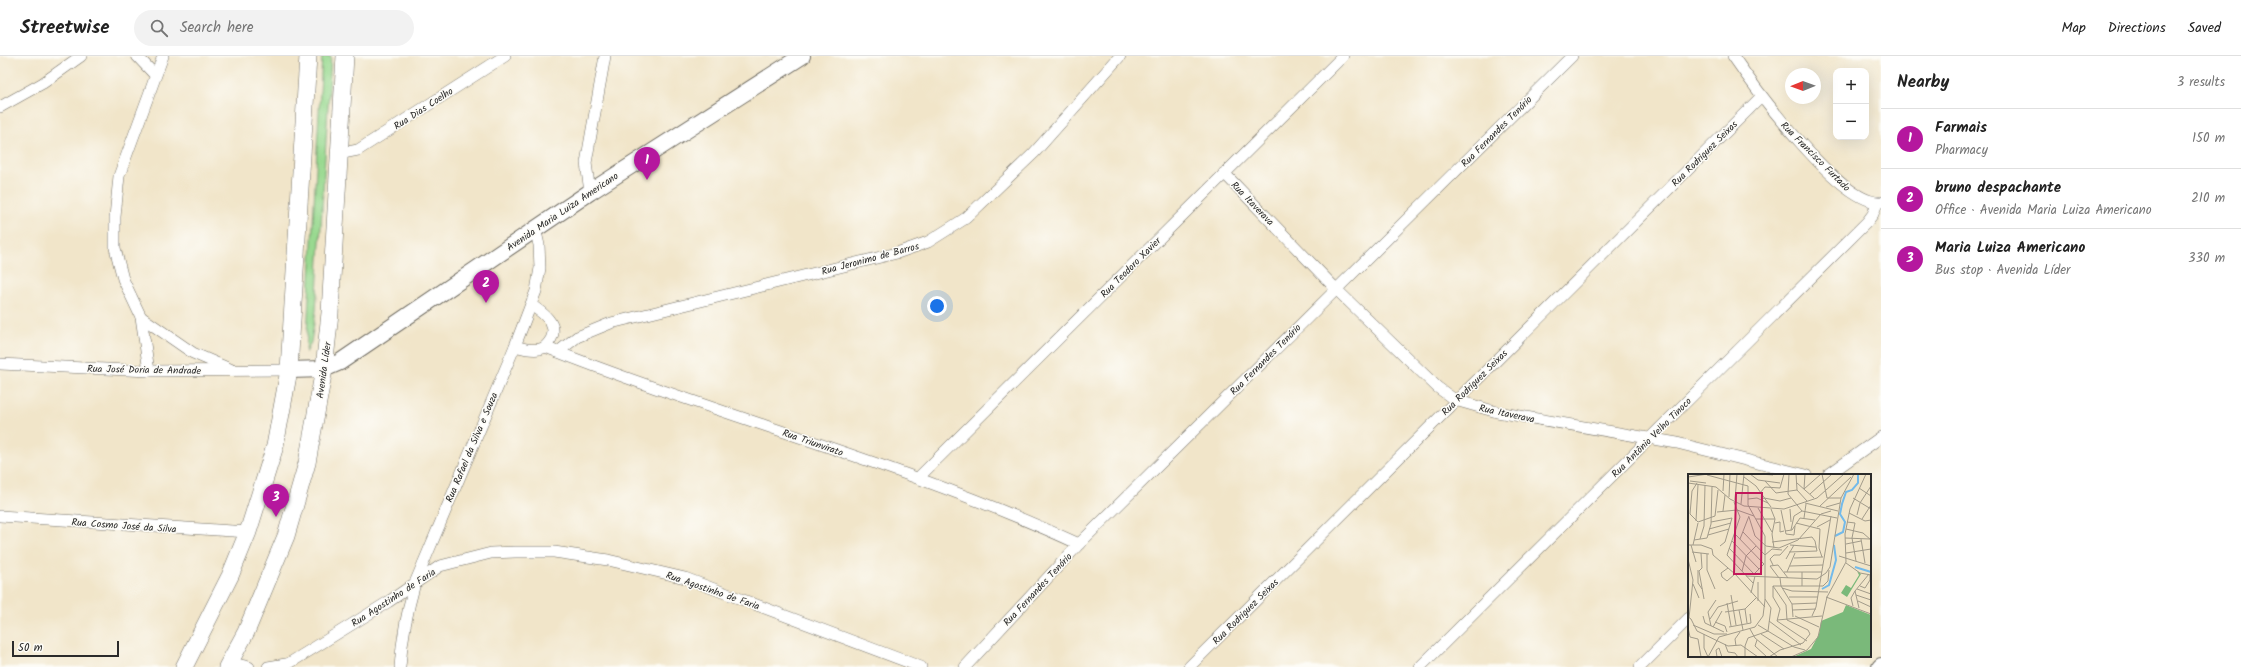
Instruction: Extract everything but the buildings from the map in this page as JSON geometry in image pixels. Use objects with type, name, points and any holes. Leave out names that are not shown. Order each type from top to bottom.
[{"type":"main road","points":[[184,667],[222,594],[248,532],[275,446],[289,370],[308,56]]},
{"type":"main road","name":"Avenida Líder","points":[[228,665],[246,632],[286,536],[307,463],[324,369],[330,313],[338,154],[345,56]]},
{"type":"main road","name":"Avenida Maria Luiza Americano","points":[[324,369],[340,362],[535,228],[802,56]]},
{"type":"main road","points":[[289,370],[324,369]]},
{"type":"street","points":[[2,103],[43,83],[81,56]]},
{"type":"street","points":[[137,56],[155,76]]},
{"type":"street","points":[[149,372],[141,317],[123,279],[115,248],[115,217],[119,176],[163,56]]},
{"type":"street","name":"Rua Dias Coelho","points":[[338,154],[358,150],[505,56]]},
{"type":"street","points":[[590,192],[586,163],[605,56]]},
{"type":"street","name":"Rua Jeronimo de Barros","points":[[558,352],[577,337],[611,323],[897,253],[928,242],[966,218],[996,190],[1034,153],[1120,56]]},
{"type":"street","name":"Rua Teodoro Xavier","points":[[918,478],[1224,173],[1344,56]]},
{"type":"street","name":"Rua Fernandes Tenório","points":[[965,667],[1079,544],[1572,56]]},
{"type":"street","name":"Rua Francisco Furtado","points":[[1733,56],[1761,97],[1802,145],[1855,194],[1879,203]]},
{"type":"street","name":"Rua Rodriguez Seixas","points":[[1189,667],[1761,97]]},
{"type":"street","name":"Rua Itaverava","points":[[1224,173],[1336,288],[1437,387],[1456,400],[1497,412],[1648,440],[1677,443],[1802,474]]},
{"type":"street","name":"Rua Antônio Velho Tinoco","points":[[1420,667],[1867,222],[1879,203]]},
{"type":"street","name":"Rua Rafael da Silva e Souza","points":[[400,667],[401,640],[407,610],[415,583],[515,346],[536,291],[540,268],[539,245],[535,228]]},
{"type":"street","points":[[515,346],[533,350],[545,347],[552,337],[552,326],[546,315],[531,305]]},
{"type":"street","points":[[141,317],[193,353],[235,370]]},
{"type":"street","name":"Rua Triunvirato","points":[[545,347],[603,370],[918,478],[1006,512],[1079,544]]},
{"type":"street","name":"Rua José Doria de Andrade","points":[[0,364],[149,372],[289,370]]},
{"type":"street","points":[[1829,474],[1881,437]]},
{"type":"street","name":"Rua Cosmo José da Silva","points":[[0,516],[248,532]]},
{"type":"street","name":"Rua Agostinho de Faria","points":[[268,667],[285,666],[388,602],[440,566],[491,554],[554,552],[608,560],[685,578],[921,667]]},
{"type":"street","points":[[1640,667],[1688,619]]},
{"type":"street","points":[[228,665],[249,667]]},
{"type":"green space","points":[[322,56],[331,56],[316,311],[311,342],[306,353]]},
{"type":"place","name":"Farmais","points":[[647,180]]},
{"type":"place","name":"bruno despachante","points":[[486,303]]},
{"type":"place","name":"Maria Luiza Americano","points":[[276,517]]}]
